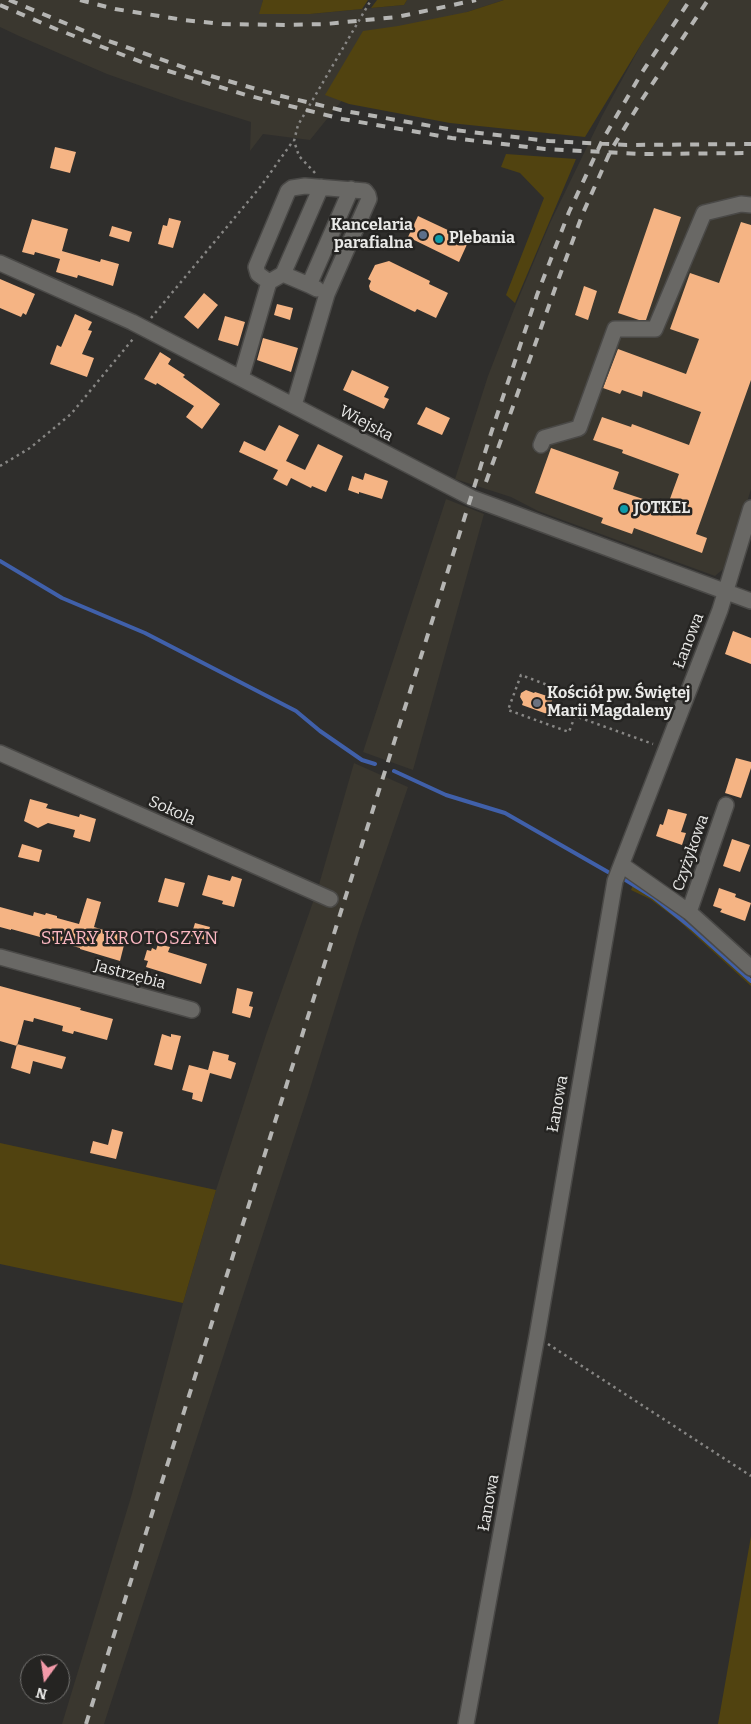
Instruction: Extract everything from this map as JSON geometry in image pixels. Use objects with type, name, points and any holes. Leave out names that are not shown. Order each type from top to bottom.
[{"type":"street","points":[[241,378],[268,282],[284,274],[318,181]]},
{"type":"street","points":[[268,282],[258,274],[256,267],[288,191],[292,188],[318,181],[351,190],[365,191],[369,199],[327,294],[294,405]]},
{"type":"street","points":[[309,285],[351,190]]},
{"type":"street","points":[[541,445],[544,438],[579,428],[615,329],[655,328],[704,213],[741,204],[751,205]]},
{"type":"street","name":"Wiejska","points":[[0,263],[132,322],[472,498],[751,602]]},
{"type":"street","points":[[284,274],[327,294]]},
{"type":"street","name":"Łanowa","points":[[466,1724],[537,1336],[615,881],[726,592],[751,508]]},
{"type":"street","name":"Sokola","points":[[0,753],[330,899]]},
{"type":"street","name":"Czyżykowa","points":[[689,912],[726,805]]},
{"type":"street","name":"Czyżykowa","points":[[622,865],[689,912],[751,968]]},
{"type":"street","name":"Jastrzębia","points":[[0,957],[192,1010]]},
{"type":"path","points":[[148,321],[261,186],[294,141],[298,125],[372,0]]},
{"type":"path","points":[[294,141],[299,156],[318,181]]},
{"type":"path","points":[[0,466],[30,448],[71,414],[138,333]]},
{"type":"path","points":[[521,676],[582,698],[575,716],[569,732],[508,710],[521,676]]},
{"type":"path","points":[[575,716],[667,749]]},
{"type":"path","points":[[537,1336],[751,1476]]},
{"type":"shaded area","points":[[0,0],[263,0],[260,14],[310,14],[404,5],[407,0],[504,0],[467,12],[360,78],[310,140],[263,134],[250,151],[251,122],[107,74],[0,27]]},
{"type":"shaded area","points":[[263,0],[368,0],[362,9],[310,14],[259,14]]},
{"type":"shaded area","points":[[377,0],[407,0],[404,5],[371,8]]},
{"type":"shaded area","points":[[504,0],[670,0],[585,137],[450,123],[349,104],[325,95],[363,31],[467,12]]},
{"type":"shaded area","name":"JOTKEL","points":[[670,0],[751,0],[751,489],[728,565],[715,576],[538,511],[511,497],[455,479],[488,376],[550,223],[602,116],[642,43]]},
{"type":"shaded area","points":[[506,154],[576,159],[515,303],[506,295],[544,198],[520,173],[501,167]]},
{"type":"shaded area","points":[[446,499],[484,514],[413,770],[363,752]]},
{"type":"shaded area","points":[[354,763],[408,787],[359,930],[308,1095],[104,1724],[62,1724],[68,1704],[70,1704],[70,1698],[131,1497],[183,1303],[216,1190],[266,1035],[318,888]]},
{"type":"shaded area","points":[[634,882],[686,919],[751,978],[751,986],[678,920],[650,899],[631,890]]},
{"type":"shaded area","points":[[0,1143],[216,1190],[183,1303],[0,1264]]},
{"type":"shaded area","points":[[751,1536],[751,1724],[718,1724]]},
{"type":"building","points":[[55,147],[76,152],[70,173],[50,168]]},
{"type":"building","points":[[654,208],[681,217],[646,320],[639,320],[618,313]]},
{"type":"building","name":"Plebania","points":[[418,216],[469,240],[459,262],[408,237]]},
{"type":"building","points":[[169,218],[181,221],[173,248],[158,244],[163,225],[167,226]]},
{"type":"building","points":[[32,219],[68,229],[62,251],[100,262],[101,259],[119,264],[113,286],[78,275],[77,278],[56,272],[60,259],[35,252],[34,255],[22,252]]},
{"type":"building","points":[[741,222],[751,225],[751,380],[696,534],[707,538],[702,553],[634,528],[632,534],[601,523],[603,518],[535,493],[551,448],[619,472],[613,489],[667,507],[679,474],[622,453],[623,450],[593,440],[602,417],[631,427],[632,424],[689,445],[701,412],[643,391],[642,397],[622,390],[620,394],[603,388],[618,349],[686,374],[699,339],[670,329],[690,273],[719,283]]},
{"type":"building","points":[[112,226],[132,232],[129,242],[109,236]]},
{"type":"building","points":[[389,261],[430,281],[429,284],[448,293],[436,318],[417,309],[415,312],[370,290],[371,281],[368,279],[375,265]]},
{"type":"building","points":[[0,279],[35,294],[26,315],[23,313],[21,317],[0,308]]},
{"type":"building","points":[[584,286],[597,291],[588,320],[575,315]]},
{"type":"building","points":[[204,293],[218,305],[198,329],[184,317]]},
{"type":"building","points":[[277,304],[293,308],[290,320],[274,315]]},
{"type":"building","points":[[75,314],[92,322],[88,330],[92,331],[82,354],[94,358],[87,377],[50,364],[57,345],[61,347]]},
{"type":"building","points":[[225,316],[245,322],[238,346],[218,340]]},
{"type":"building","points":[[263,338],[298,348],[291,372],[257,360]]},
{"type":"building","points":[[160,352],[171,359],[168,364],[185,375],[183,377],[220,404],[202,429],[186,417],[194,406],[157,383],[156,385],[144,379]]},
{"type":"building","points":[[352,370],[389,387],[384,397],[389,399],[384,409],[343,390]]},
{"type":"building","points":[[426,407],[450,418],[442,435],[417,424]]},
{"type":"building","points":[[279,425],[299,435],[286,461],[305,470],[318,444],[343,456],[326,492],[312,486],[311,488],[291,478],[287,486],[273,479],[278,470],[239,452],[244,441],[265,451]]},
{"type":"building","points":[[365,473],[388,481],[382,499],[348,490],[352,476],[363,480]]},
{"type":"building","points":[[733,631],[751,638],[751,664],[725,654]]},
{"type":"building","name":"Kościół pw. Świętej Marii Magdaleny","points":[[526,690],[553,698],[547,714],[522,705],[521,693]]},
{"type":"building","points":[[736,758],[751,762],[751,768],[741,798],[725,793]]},
{"type":"building","points":[[30,799],[48,804],[46,808],[79,817],[80,814],[96,819],[90,842],[73,837],[75,830],[48,823],[38,828],[24,821]]},
{"type":"building","points":[[668,809],[687,814],[681,832],[686,833],[682,845],[656,836],[660,824],[663,825]]},
{"type":"building","points":[[732,839],[750,845],[740,872],[723,866]]},
{"type":"building","points":[[22,844],[42,850],[39,862],[18,857]]},
{"type":"building","points":[[208,875],[230,881],[232,876],[242,879],[234,907],[222,904],[223,901],[202,895]]},
{"type":"building","points":[[165,878],[185,883],[178,907],[158,902]]},
{"type":"building","points":[[719,888],[736,894],[735,897],[751,903],[745,921],[720,912],[722,909],[713,906]]},
{"type":"building","points":[[87,898],[101,902],[94,927],[126,937],[120,961],[80,948],[0,927],[0,907],[33,916],[34,912],[45,915],[46,913],[79,924]]},
{"type":"building","points":[[195,923],[210,927],[206,940],[191,936]]},
{"type":"building","points":[[158,944],[170,947],[168,952],[207,964],[201,984],[146,967],[148,961],[144,960],[147,950],[151,951],[152,948],[156,950]]},
{"type":"building","points":[[0,986],[81,1008],[80,1010],[113,1019],[107,1040],[74,1031],[73,1034],[62,1031],[63,1026],[34,1018],[33,1022],[24,1020],[17,1046],[0,1041]]},
{"type":"building","points":[[237,988],[253,992],[249,1006],[253,1007],[250,1018],[232,1013]]},
{"type":"building","points":[[162,1034],[171,1037],[171,1034],[181,1036],[172,1070],[154,1065]]},
{"type":"building","points":[[17,1044],[66,1057],[62,1069],[33,1061],[30,1074],[11,1068]]},
{"type":"building","points":[[213,1051],[229,1055],[228,1060],[236,1063],[231,1079],[210,1073],[202,1102],[192,1099],[193,1093],[182,1090],[189,1065],[208,1070]]},
{"type":"building","points":[[112,1129],[123,1132],[116,1159],[90,1153],[93,1141],[108,1145]]},
{"type":"waterway","points":[[0,561],[62,598],[145,633],[296,711],[320,731],[362,760],[375,764]]},
{"type":"waterway","points":[[394,771],[446,795],[505,813],[608,872]]},
{"type":"waterway","points":[[624,879],[653,897],[693,929],[751,981]]},
{"type":"railway","points":[[9,0],[106,40],[197,72],[277,95],[345,111],[454,130],[549,141],[627,145],[751,144]]},
{"type":"railway","points":[[80,0],[115,9],[184,20],[222,24],[287,25],[326,24],[397,17],[476,0]]},
{"type":"railway","points":[[86,1724],[493,427],[537,295],[569,212],[602,141],[641,74],[690,0]]},
{"type":"railway","points":[[486,482],[583,213],[611,150],[708,0]]},
{"type":"railway","points":[[0,5],[149,65],[246,95],[342,119],[452,138],[545,149],[642,154],[751,153]]},
{"type":"place","name":"Kancelaria parafialna","points":[[423,235]]},
{"type":"place","name":"Plebania","points":[[439,239]]},
{"type":"place","name":"JOTKEL","points":[[624,509]]},
{"type":"place","name":"Kościół pw. Świętej Marii Magdaleny","points":[[537,703]]},
{"type":"district","name":"STARY KROTOSZYN","points":[[130,939]]}]
